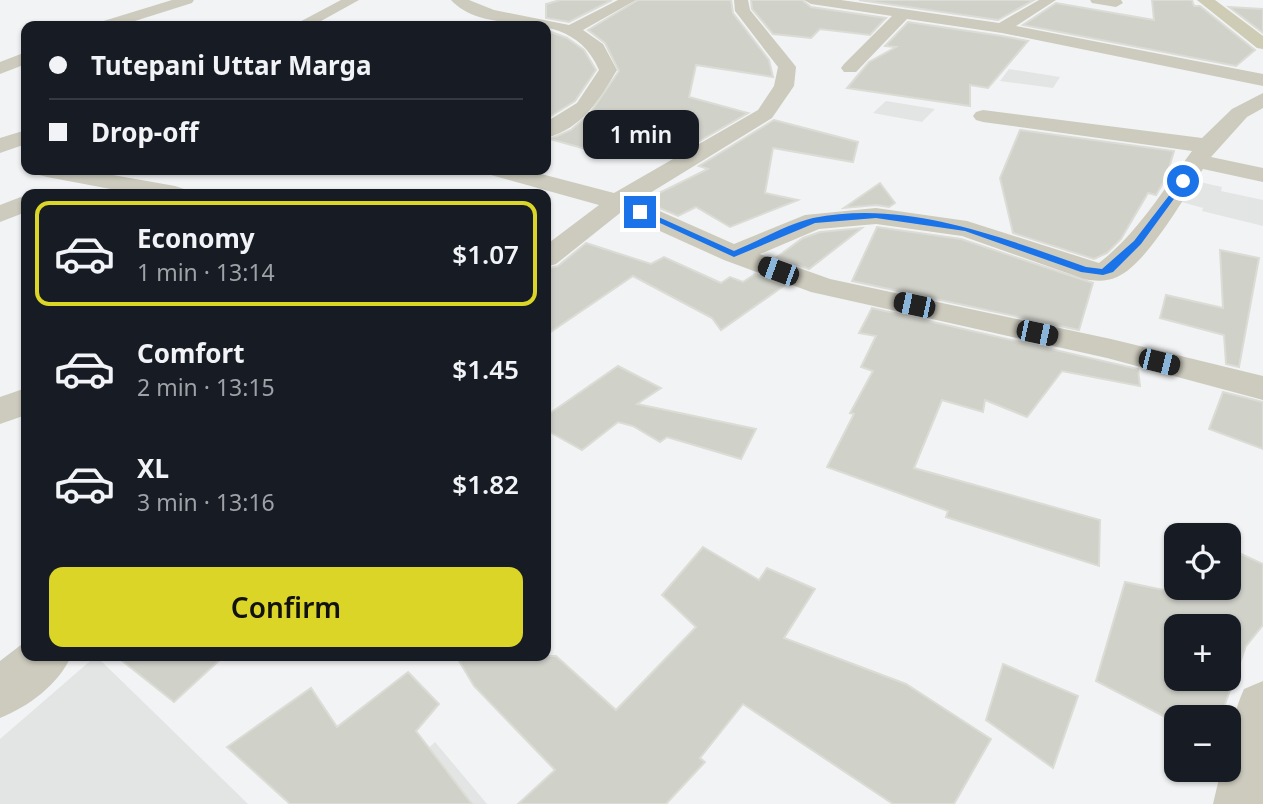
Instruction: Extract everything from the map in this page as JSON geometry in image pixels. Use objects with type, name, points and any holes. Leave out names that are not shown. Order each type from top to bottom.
[{"type":"main road","points":[[1205,0],[1263,44]]},
{"type":"street","points":[[124,21],[187,0]]},
{"type":"street","points":[[310,21],[352,0]]},
{"type":"street","points":[[458,0],[469,8],[528,21]]},
{"type":"street","points":[[573,29],[629,0]]},
{"type":"street","points":[[551,254],[617,202],[765,114],[784,86],[786,67],[744,11],[741,0]]},
{"type":"street","points":[[811,0],[899,8],[1263,80]]},
{"type":"street","points":[[1002,27],[1049,0]]},
{"type":"street","points":[[1097,0],[1116,4]]},
{"type":"street","points":[[850,68],[899,8]]},
{"type":"street","points":[[551,25],[573,29],[596,47],[608,70],[585,107],[551,128]]},
{"type":"street","points":[[0,54],[21,55]]},
{"type":"street","points":[[0,69],[21,58]]},
{"type":"street","points":[[734,254],[814,221],[876,216],[967,229],[1084,270],[1110,270],[1138,242],[1203,153],[1254,103],[1263,99]]},
{"type":"street","points":[[559,103],[585,107]]},
{"type":"street","points":[[983,116],[1203,153],[1263,175]]},
{"type":"street","points":[[4,157],[21,142]]},
{"type":"street","points":[[76,175],[149,189]]},
{"type":"street","points":[[517,175],[617,202],[734,254],[821,286],[1111,349],[1263,387]]},
{"type":"street","points":[[60,189],[88,177]]},
{"type":"street","points":[[0,214],[21,206]]},
{"type":"street","points":[[0,412],[21,402]]},
{"type":"street","points":[[0,693],[40,661]]},
{"type":"street","points":[[1242,804],[1263,707]]},
{"type":"shaded area","points":[[1009,69],[1060,77],[1053,88],[1000,81]]},
{"type":"shaded area","points":[[886,101],[935,109],[922,122],[873,113]]},
{"type":"shaded area","points":[[1191,180],[1222,187],[1221,191],[1263,200],[1263,226],[1202,211],[1203,208],[1178,201]]},
{"type":"shaded area","points":[[90,661],[101,661],[248,804],[0,804],[0,739]]},
{"type":"shaded area","points":[[435,742],[487,804],[371,804]]},
{"type":"building","points":[[560,0],[612,0],[569,22],[546,18],[546,4]]},
{"type":"building","points":[[638,0],[731,0],[733,13],[769,60],[773,77],[696,65],[689,97],[748,113],[670,158],[624,144],[600,153],[551,139],[571,130],[590,113],[619,71],[605,43],[588,30]]},
{"type":"building","points":[[751,0],[802,0],[811,7],[886,18],[870,35],[820,29],[811,38],[773,34],[752,9]]},
{"type":"building","points":[[859,0],[1034,0],[998,20]]},
{"type":"building","points":[[1152,0],[1192,0],[1194,6],[1200,6],[1255,50],[1236,66],[1023,25],[1056,3],[1154,20]]},
{"type":"building","points":[[1229,7],[1263,9],[1263,33]]},
{"type":"building","points":[[908,22],[1028,41],[988,88],[970,85],[970,106],[847,88],[869,62],[896,47],[885,46]]},
{"type":"building","points":[[551,32],[567,38],[584,50],[596,70],[575,101],[551,116]]},
{"type":"building","points":[[774,120],[858,142],[853,162],[773,148],[765,193],[798,200],[730,227],[696,207],[678,216],[643,201],[708,169],[699,166]]},
{"type":"building","points":[[1020,130],[1174,151],[1166,178],[1156,195],[1148,193],[1121,239],[1107,253],[1094,259],[1013,233],[1000,178]]},
{"type":"building","points":[[880,183],[895,203],[889,207],[876,205],[844,208]]},
{"type":"building","points":[[877,227],[961,239],[1093,283],[1079,330],[852,281]]},
{"type":"building","points":[[862,228],[809,269],[777,257],[803,238],[820,232]]},
{"type":"building","points":[[586,243],[651,264],[664,257],[721,283],[730,277],[743,282],[755,274],[785,285],[721,330],[712,318],[633,276],[551,332],[551,268],[558,266]]},
{"type":"building","points":[[1220,250],[1259,258],[1239,367],[1226,364],[1224,335],[1160,318],[1166,295],[1223,308]]},
{"type":"building","points":[[872,308],[1138,369],[1140,386],[1062,371],[1027,417],[985,400],[983,412],[942,400],[914,468],[1100,520],[1099,566],[946,517],[948,511],[827,467],[854,414],[850,413],[873,371],[861,367],[876,336],[859,333]]},
{"type":"building","points":[[618,366],[661,388],[637,404],[756,429],[741,459],[667,437],[660,442],[633,426],[618,422],[582,450],[551,433],[551,413]]},
{"type":"building","points":[[1223,392],[1263,402],[1263,449],[1209,429]]},
{"type":"building","points":[[703,547],[759,580],[767,568],[815,589],[784,638],[906,684],[991,739],[954,804],[893,804],[743,704],[700,758],[705,762],[666,804],[518,804],[555,770],[474,686],[459,661],[551,661],[551,656],[556,656],[616,710],[696,627],[662,595]]},
{"type":"building","points":[[1241,554],[1263,564],[1263,625],[1246,646],[1241,660],[1241,614],[1164,614],[1164,691],[1230,691],[1225,705],[1164,705],[1164,716],[1096,681],[1125,582],[1164,590],[1164,600],[1241,600]]},
{"type":"building","points":[[122,661],[219,661],[174,702]]},
{"type":"building","points":[[1003,664],[1078,696],[1053,768],[986,720]]},
{"type":"building","points":[[408,672],[439,704],[416,731],[472,804],[290,804],[227,747],[311,688],[337,727]]},
{"type":"route","points":[[640,212],[734,254],[814,221],[876,216],[922,220],[967,229],[1084,270],[1103,272],[1110,270],[1138,242],[1183,181]]}]
